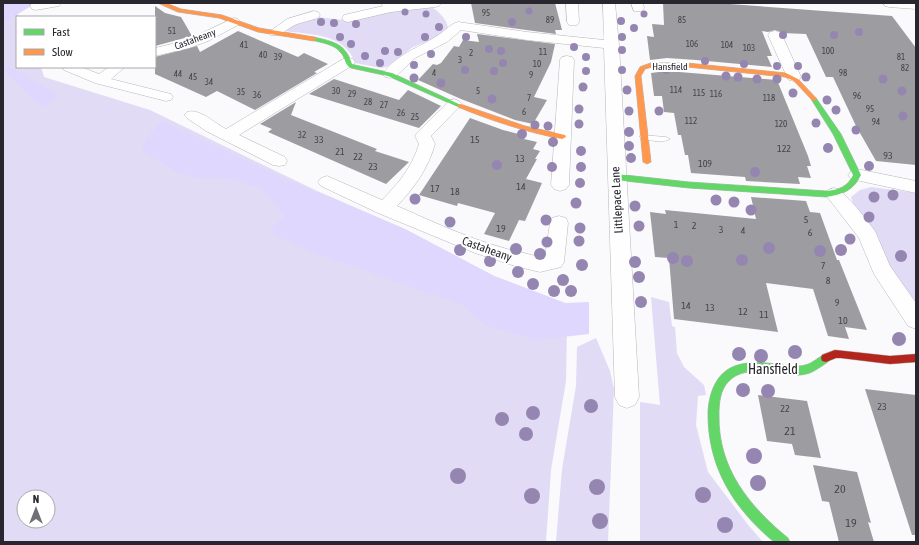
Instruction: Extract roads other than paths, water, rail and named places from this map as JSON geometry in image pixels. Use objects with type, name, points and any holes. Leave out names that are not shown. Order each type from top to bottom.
[{"type":"street","points":[[36,6],[55,3]]},
{"type":"street","name":"Castaheany","points":[[161,3],[168,8],[215,15],[258,30],[275,32],[334,45],[343,51],[348,62]]},
{"type":"street","points":[[572,3],[573,22]]},
{"type":"street","name":"Littlepace Lane","points":[[609,3],[612,45],[616,177],[625,326],[627,398]]},
{"type":"street","points":[[889,3],[916,5]]},
{"type":"street","points":[[348,18],[389,6],[446,12],[527,36],[612,45]]},
{"type":"street","points":[[390,74],[417,50],[442,39],[446,12]]},
{"type":"street","points":[[275,32],[291,22],[314,15]]},
{"type":"street","name":"Castaheany","points":[[156,52],[184,45],[203,38],[234,22]]},
{"type":"street","points":[[616,177],[689,185],[834,194],[849,188],[855,182],[857,175],[838,134],[803,86],[794,77],[775,35]]},
{"type":"street","points":[[560,185],[567,60]]},
{"type":"street","points":[[227,135],[348,62],[353,67],[390,74],[454,104],[509,125],[543,134],[562,137]]},
{"type":"street","name":"Hansfield","points":[[647,162],[638,76],[641,69],[657,65],[707,67],[784,74],[794,77]]},
{"type":"street","points":[[71,68],[100,80],[166,97]]},
{"type":"street","points":[[100,80],[117,68]]},
{"type":"street","points":[[384,209],[412,180],[424,158],[428,144],[423,136],[454,104]]},
{"type":"street","points":[[192,115],[212,128],[279,161]]},
{"type":"street","points":[[857,175],[916,187]]},
{"type":"street","name":"Castaheany","points":[[327,182],[384,209],[428,227],[514,259],[543,266],[552,265],[554,262],[559,223]]},
{"type":"street","points":[[834,194],[852,214],[868,236],[881,269],[916,320]]},
{"type":"street","name":"Hansfield","points":[[784,542],[758,522],[724,476],[715,442],[713,414],[716,395],[722,380],[736,370],[759,368],[787,371],[808,369],[835,354],[856,355],[886,360],[916,358]]},
{"type":"lane","points":[[644,137],[666,139]]}]
